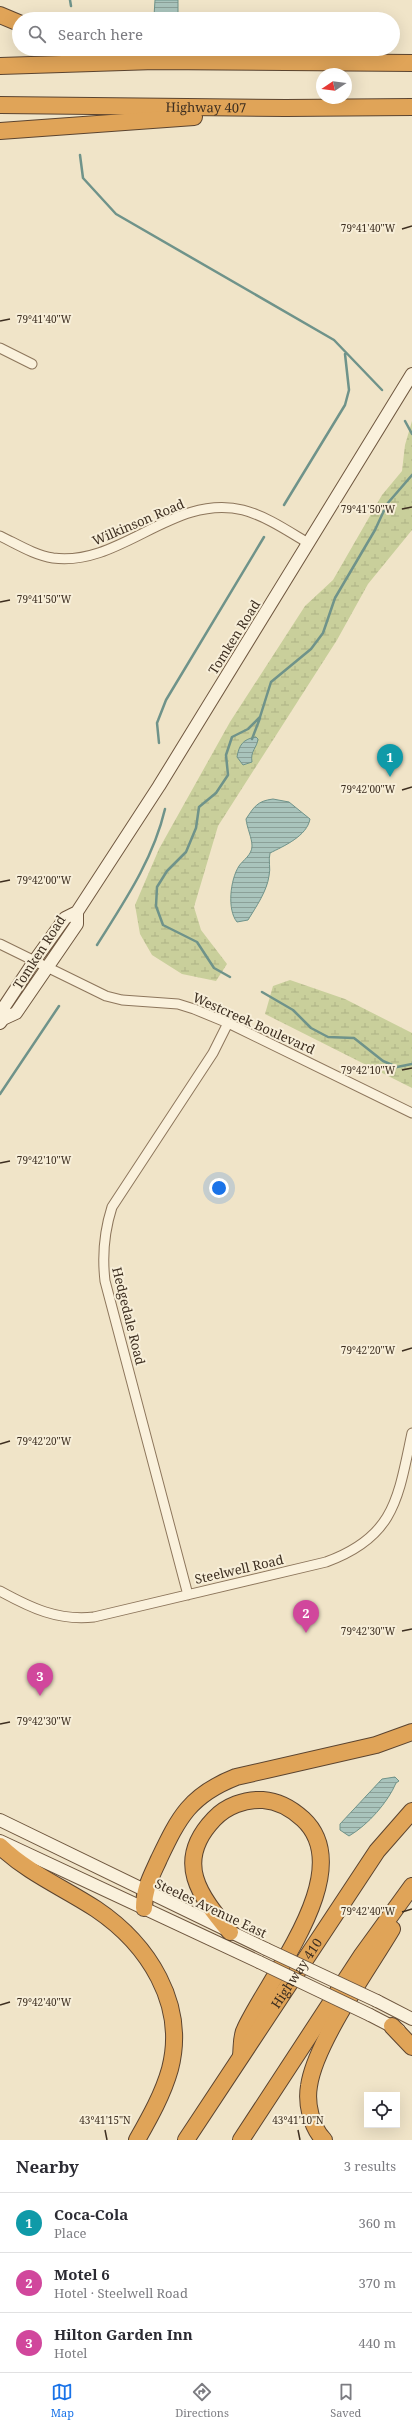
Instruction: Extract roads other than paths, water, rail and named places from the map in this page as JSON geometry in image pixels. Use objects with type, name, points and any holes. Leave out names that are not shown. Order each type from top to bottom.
[{"type":"highway","points":[[0,15],[12,20]]},
{"type":"highway","points":[[287,56],[315,62]]},
{"type":"highway","points":[[0,66],[155,61],[412,63]]},
{"type":"highway","name":"Highway 407","points":[[0,105],[286,108],[412,107]]},
{"type":"highway","points":[[0,131],[286,108]]},
{"type":"highway","points":[[144,1908],[144,1892],[177,1822],[196,1800],[214,1786],[236,1777],[376,1745],[412,1732]]},
{"type":"highway","points":[[230,1932],[204,1900],[195,1878],[193,1858],[200,1838],[221,1813],[239,1803],[262,1800],[288,1808],[306,1822],[316,1836],[322,1858],[321,1876],[311,1907],[244,2030],[241,2056]]},
{"type":"highway","name":"Highway 410","points":[[186,2140],[377,1851],[412,1811]]},
{"type":"highway","points":[[0,1846],[16,1861],[97,1910],[114,1923],[141,1949],[152,1963],[160,1978],[170,2011],[174,2045],[170,2068],[161,2095],[137,2140]]},
{"type":"highway","points":[[241,2140],[362,1955],[412,1887]]},
{"type":"highway","points":[[324,2140],[314,2125],[309,2110],[309,2085],[312,2072],[335,2025],[392,1929],[412,1887]]},
{"type":"highway","points":[[392,2026],[412,2047]]},
{"type":"main road","name":"Tomken Road","points":[[1,1021],[16,1013],[76,924],[77,912],[159,786],[412,374]]},
{"type":"main road","name":"Tomken Road","points":[[1,1021],[4,1007],[35,960],[65,918],[77,912]]},
{"type":"main road","name":"Steeles Avenue East","points":[[0,1820],[144,1892],[412,2019]]},
{"type":"main road","points":[[0,1841],[259,1962],[412,2036]]},
{"type":"street","points":[[0,348],[32,364]]},
{"type":"street","name":"Wilkinson Road","points":[[0,536],[38,554],[51,558],[80,558],[106,551],[178,517],[213,508],[227,508],[244,510],[265,519],[308,543]]},
{"type":"street","name":"Westcreek Boulevard","points":[[0,944],[48,966],[106,996],[122,1000],[178,1004],[228,1023],[412,1113]]},
{"type":"street","name":"Hedgedale Road","points":[[188,1595],[105,1281],[105,1228],[115,1202],[213,1053],[228,1023]]},
{"type":"street","name":"Steelwell Road","points":[[0,1591],[41,1612],[77,1619],[94,1617],[326,1562],[360,1546],[380,1526],[394,1507],[399,1496],[412,1433]]},
{"type":"water","points":[[155,0],[178,0],[178,12],[154,12]]},
{"type":"water","points":[[256,737],[258,739],[252,755],[252,762],[243,765],[237,757],[240,746],[248,739]]},
{"type":"water","points":[[273,799],[289,802],[310,819],[308,825],[300,835],[288,844],[270,853],[270,873],[264,893],[248,920],[237,922],[234,917],[231,903],[233,879],[239,866],[249,855],[252,849],[246,819],[256,805],[263,801]]},
{"type":"water","points":[[395,1777],[399,1781],[396,1783],[388,1798],[363,1826],[349,1836],[340,1830],[340,1824],[382,1779]]},
{"type":"waterway","points":[[70,0],[71,6]]},
{"type":"waterway","points":[[80,155],[83,178],[116,214],[334,340],[382,390]]},
{"type":"waterway","points":[[284,505],[345,405],[349,390],[345,354]]},
{"type":"waterway","points":[[405,421],[412,434]]},
{"type":"waterway","points":[[230,977],[214,968],[197,942],[163,925],[156,906],[157,887],[167,871],[186,852],[196,828],[199,807],[216,793],[228,775],[226,755],[232,737],[248,729],[260,717],[271,682],[311,649],[323,633],[335,598],[375,530],[387,504],[412,475]]},
{"type":"waterway","points":[[159,743],[157,723],[166,700],[264,537]]},
{"type":"waterway","points":[[252,739],[260,718]]},
{"type":"waterway","points":[[97,945],[137,880],[153,846],[165,809]]},
{"type":"waterway","points":[[262,992],[293,1010],[311,1028],[328,1037],[354,1038],[383,1061],[397,1067],[412,1064]]},
{"type":"waterway","points":[[0,1094],[59,1006]]},
{"type":"place","name":"Coca-Cola","points":[[390,777]]},
{"type":"place","name":"Motel 6","points":[[306,1633]]},
{"type":"place","name":"Hilton Garden Inn","points":[[40,1696]]}]
